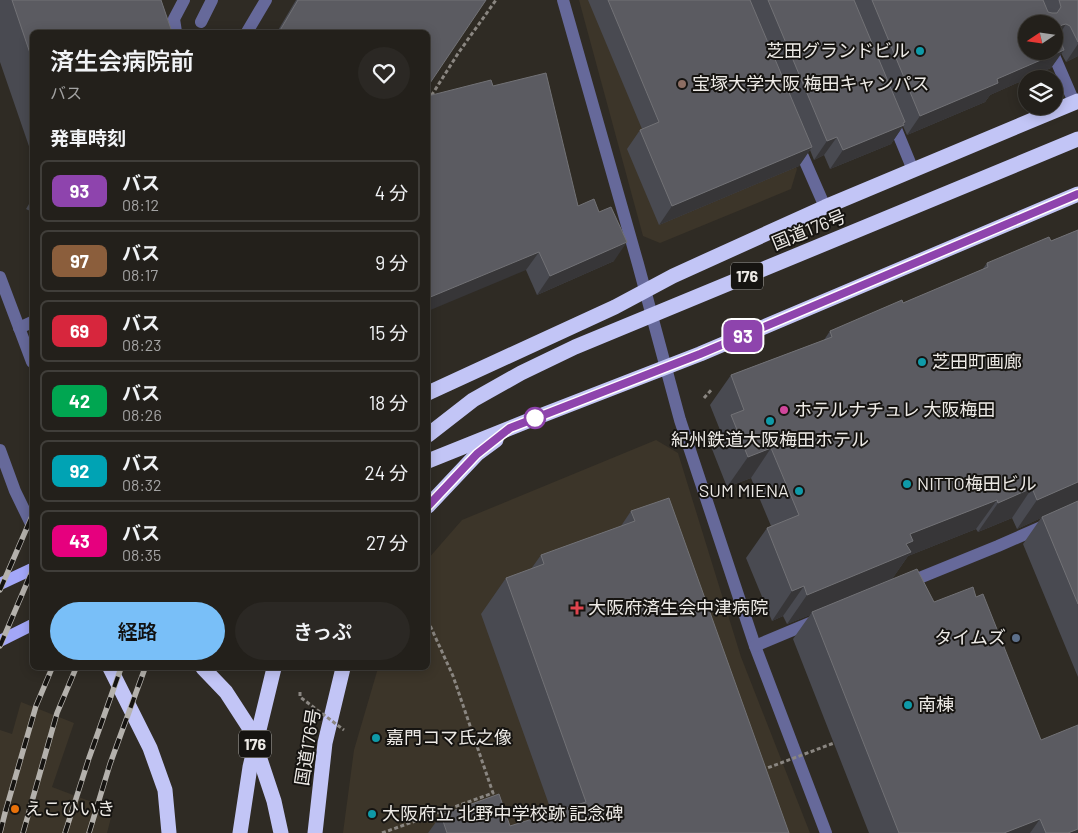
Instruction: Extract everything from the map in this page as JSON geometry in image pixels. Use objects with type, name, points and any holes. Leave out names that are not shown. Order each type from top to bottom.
[{"type":"highway","name":"国道176号","points":[[430,391],[615,307],[673,276],[825,207],[1076,101]]},
{"type":"highway","name":"国道176号","points":[[430,433],[474,400],[521,373],[575,347],[1078,139]]},
{"type":"highway","points":[[430,460],[700,354],[1078,194]]},
{"type":"highway","points":[[430,504],[477,454],[510,428]]},
{"type":"highway","points":[[111,670],[150,748],[165,790],[169,833]]},
{"type":"highway","name":"176","points":[[205,670],[226,692],[250,729],[274,801],[281,833]]},
{"type":"highway","name":"176","points":[[240,833],[250,767],[274,670]]},
{"type":"highway","name":"国道176号","points":[[315,833],[325,743],[343,670]]},
{"type":"main road","points":[[0,584],[30,570]]},
{"type":"main road","points":[[0,641],[30,626]]},
{"type":"street","points":[[176,30],[174,19],[184,0]]},
{"type":"street","points":[[201,22],[212,0]]},
{"type":"street","points":[[248,30],[266,0]]},
{"type":"street","points":[[563,0],[680,420],[754,646],[826,833]]},
{"type":"street","points":[[1056,60],[1076,101]]},
{"type":"street","points":[[886,106],[913,170]]},
{"type":"street","points":[[794,134],[825,207]]},
{"type":"street","points":[[0,277],[30,357]]},
{"type":"street","points":[[18,328],[30,323]]},
{"type":"street","points":[[0,450],[15,491],[30,522]]},
{"type":"street","points":[[899,586],[1078,511]]},
{"type":"street","points":[[754,646],[827,616]]},
{"type":"path","points":[[430,98],[459,52],[496,0]]},
{"type":"path","points":[[382,833],[493,793],[453,676],[430,625]]},
{"type":"path","points":[[299,687],[300,697],[344,730]]},
{"type":"path","points":[[760,771],[834,743]]},
{"type":"shaded area","name":"宝塚大学大阪 梅田キャンパス","points":[[579,0],[726,0],[797,169],[791,189],[660,243],[643,236]]},
{"type":"shaded area","name":"大阪府済生会中津病院","points":[[656,440],[678,453],[741,657],[810,833],[343,833],[354,750],[377,670],[430,670],[430,557],[462,520]]},
{"type":"shaded area","points":[[21,702],[74,723],[52,787],[113,810],[107,833],[0,833],[0,730],[12,734]]},
{"type":"building","points":[[12,0],[161,0],[171,30],[30,30],[30,53]]},
{"type":"building","points":[[298,0],[486,0],[430,83],[430,30],[280,30]]},
{"type":"building","name":"宝塚大学大阪 梅田キャンパス","points":[[608,0],[750,0],[812,147],[672,206],[640,130],[659,122]]},
{"type":"building","points":[[768,0],[854,0],[905,122],[903,123],[904,125],[843,150],[837,137],[827,141]]},
{"type":"building","points":[[872,0],[1043,0],[1048,12],[1057,13],[1061,7],[1059,0],[1078,0],[1078,42],[1070,26],[1063,25],[1063,15],[1018,15],[1018,60],[1041,60],[997,79],[998,83],[920,116]]},
{"type":"building","points":[[546,73],[578,206],[594,199],[599,212],[611,207],[627,242],[550,276],[539,252],[430,297],[430,95],[491,80],[493,86]]},
{"type":"building","points":[[1078,230],[1078,482],[1037,500],[1032,488],[998,503],[997,500],[910,534],[913,541],[906,544],[911,552],[807,595],[804,586],[792,591],[767,528],[799,515],[771,448],[748,457],[731,415],[744,410],[731,375],[832,337],[830,331],[902,300],[903,303],[988,267],[987,263],[1049,237],[1051,241]]},
{"type":"building","points":[[669,498],[789,833],[447,833],[441,815],[499,794],[510,826],[586,802],[506,578],[544,564],[541,555],[635,521],[631,511]]},
{"type":"building","points":[[1078,501],[1078,604],[1042,517]]},
{"type":"building","name":"大阪府済生会中津病院","points":[[917,569],[934,602],[973,587],[976,597],[983,594],[1041,740],[1078,725],[1078,829],[1068,833],[1046,833],[1040,819],[1004,833],[899,833],[812,612]]},
{"type":"railway","points":[[0,590],[30,521]]},
{"type":"railway","points":[[0,646],[30,576]]},
{"type":"railway","points":[[0,833],[36,706],[51,670]]},
{"type":"railway","points":[[23,833],[57,713],[75,670]]},
{"type":"railway","points":[[65,833],[120,670]]},
{"type":"railway","points":[[89,833],[110,764],[144,670]]},
{"type":"bus line","name":"93","points":[[430,504],[477,454],[510,428],[700,354],[1078,194]]},
{"type":"place","name":"芝田グランドビル","points":[[920,51]]},
{"type":"place","name":"宝塚大学大阪 梅田キャンパス","points":[[682,84]]},
{"type":"place","name":"芝田町画廊","points":[[922,362]]},
{"type":"place","name":"ホテルナチュレ 大阪梅田","points":[[784,410]]},
{"type":"place","name":"紀州鉄道大阪梅田ホテル","points":[[770,421]]},
{"type":"place","name":"NITTO梅田ビル","points":[[907,484]]},
{"type":"place","name":"SUM MIENA","points":[[799,491]]},
{"type":"place","name":"大阪府済生会中津病院","points":[[577,608]]},
{"type":"place","name":"タイムズ","points":[[1016,638]]},
{"type":"place","name":"南棟","points":[[908,705]]},
{"type":"place","name":"嘉門コマ氏之像","points":[[376,738]]},
{"type":"place","name":"えこひいき","points":[[15,809]]},
{"type":"place","name":"大阪府立 北野中学校跡 記念碑","points":[[372,814]]}]
